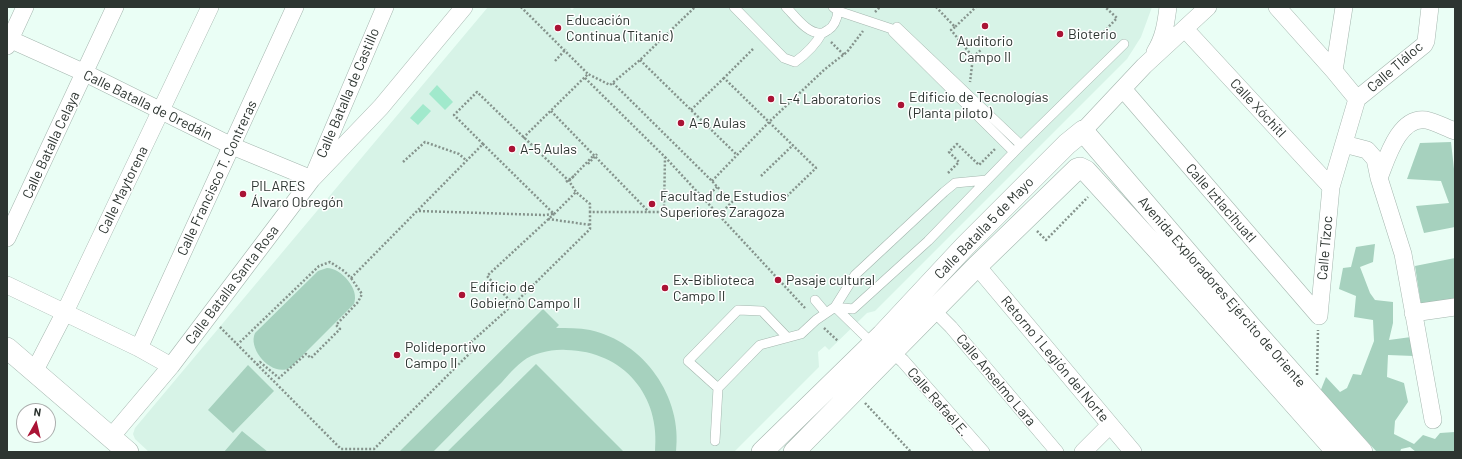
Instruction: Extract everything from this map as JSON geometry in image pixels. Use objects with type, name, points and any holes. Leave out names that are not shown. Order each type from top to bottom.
[{"type":"street","points":[[8,41],[25,7]]},
{"type":"street","name":"Calle Batalla Celaya","points":[[8,232],[85,73],[115,7]]},
{"type":"street","name":"Calle Maytorena","points":[[34,372],[64,314],[210,7]]},
{"type":"street","name":"Calle Francisco T. Contreras","points":[[139,348],[295,7]]},
{"type":"street","name":"Calle Batalla de Castillo","points":[[312,179],[385,7]]},
{"type":"street","name":"Calle Batalla Santa Rosa","points":[[111,437],[171,366],[312,179],[381,107],[464,7]]},
{"type":"street","points":[[1144,66],[1161,44],[1168,7]]},
{"type":"street","name":"Calle Batalla 5 de Mayo","points":[[762,452],[875,341],[1067,144],[1083,131],[1144,66],[1186,29],[1208,7]]},
{"type":"street","points":[[1277,7],[1357,99]]},
{"type":"street","points":[[1334,71],[1344,7]]},
{"type":"street","name":"Calle Tláloc","points":[[1357,99],[1424,45],[1426,41],[1430,7]]},
{"type":"street","name":"Calle Xóchitl","points":[[1186,29],[1331,187]]},
{"type":"street","name":"Calle Batalla de Oredáin","points":[[8,41],[85,73],[232,146],[312,179]]},
{"type":"street","name":"Calle Iztlacihuatl","points":[[1123,89],[1319,316]]},
{"type":"street","name":"Calle Tízoc","points":[[1319,316],[1331,187],[1357,99]]},
{"type":"street","points":[[1379,178],[1390,150],[1406,126],[1416,121],[1426,120],[1455,131]]},
{"type":"street","name":"Avenida Exploradores Ejército de Oriente","points":[[1083,131],[1246,321],[1362,452]]},
{"type":"street","points":[[1344,144],[1367,150],[1375,159],[1379,178],[1403,254],[1433,420]]},
{"type":"street","name":"Calle Batalla 5 de Mayo","points":[[801,450],[853,392],[977,266],[1077,169],[1080,168],[1086,170]]},
{"type":"street","name":"Avenida Exploradores Ejército de Oriente","points":[[1086,170],[1337,452]]},
{"type":"street","name":"Retorno 1 Legión del Norte","points":[[977,266],[1133,452]]},
{"type":"street","points":[[7,285],[64,314],[139,348],[171,366]]},
{"type":"street","points":[[1414,313],[1455,307]]},
{"type":"street","name":"Calle Anselmo Lara","points":[[934,310],[951,327],[1057,452]]},
{"type":"street","points":[[875,341],[893,352]]},
{"type":"street","points":[[7,348],[128,452]]},
{"type":"street","name":"Calle Rafaél E.","points":[[893,352],[903,361],[983,452]]},
{"type":"street","points":[[1083,452],[1110,425]]},
{"type":"lane","points":[[734,7],[784,58],[794,62],[807,53],[817,42],[822,33],[832,28],[837,18],[836,9],[895,30],[897,27],[1021,145]]},
{"type":"lane","points":[[786,7],[811,31],[822,33]]},
{"type":"lane","points":[[895,30],[893,32],[1014,152]]},
{"type":"lane","points":[[835,307],[853,309],[928,241],[1014,152],[1124,44]]},
{"type":"lane","points":[[715,441],[718,388],[760,345],[801,334],[816,320],[835,307],[855,275],[955,183],[987,180]]},
{"type":"lane","points":[[815,300],[826,313]]},
{"type":"lane","points":[[835,307],[875,341]]},
{"type":"lane","points":[[718,388],[688,361],[738,310],[762,311],[787,337]]},
{"type":"path","points":[[521,7],[588,74],[610,85],[640,60],[695,7]]},
{"type":"path","points":[[936,7],[955,26]]},
{"type":"path","points":[[973,57],[951,30],[976,7]]},
{"type":"path","points":[[1098,38],[1117,18],[1105,7]]},
{"type":"path","points":[[712,182],[769,122],[825,69],[844,55],[870,21]]},
{"type":"path","points":[[822,33],[844,55]]},
{"type":"path","points":[[691,110],[753,49]]},
{"type":"path","points":[[969,94],[973,57],[982,49]]},
{"type":"path","points":[[555,61],[565,50]]},
{"type":"path","points":[[640,60],[737,155]]},
{"type":"path","points":[[523,138],[588,74]]},
{"type":"path","points":[[585,78],[665,157],[816,320],[838,341]]},
{"type":"path","points":[[724,78],[816,168],[784,199]]},
{"type":"path","points":[[613,83],[731,202]]},
{"type":"path","points":[[219,327],[341,449],[374,449],[474,349],[469,344],[513,304],[590,229],[590,204],[576,192],[477,92],[454,115],[554,214]]},
{"type":"path","points":[[551,111],[595,154],[649,212]]},
{"type":"path","points":[[403,162],[425,142],[459,154],[467,161]]},
{"type":"path","points":[[351,278],[419,211],[483,144]]},
{"type":"path","points":[[761,176],[792,145]]},
{"type":"path","points":[[588,164],[595,154]]},
{"type":"path","points":[[567,182],[595,154]]},
{"type":"path","points":[[664,212],[665,157]]},
{"type":"path","points":[[567,182],[574,176]]},
{"type":"path","points":[[704,199],[717,187]]},
{"type":"path","points":[[513,304],[487,276],[576,192]]},
{"type":"path","points":[[1025,219],[1046,240],[1089,196]]},
{"type":"path","points":[[590,212],[719,214],[735,199]]},
{"type":"path","points":[[419,211],[544,215],[554,214]]},
{"type":"path","points":[[548,219],[591,224]]},
{"type":"path","points":[[237,345],[319,266],[330,262],[344,271],[351,278],[362,294],[358,302],[336,324],[340,329],[311,358],[306,354],[279,378],[260,362],[257,365]]},
{"type":"path","points":[[1316,400],[1319,316]]},
{"type":"path","points":[[853,392],[869,406],[911,452]]},
{"type":"shaded area","name":"Facultad de Estudios Superiores Zaragoza","points":[[488,7],[569,7],[572,10],[575,7],[1152,7],[1141,37],[1127,59],[875,311],[867,313],[829,350],[825,346],[818,352],[819,367],[734,452],[149,452],[135,439],[133,434],[135,428]]},
{"type":"shaded area","points":[[437,85],[453,102],[445,110],[429,94]]},
{"type":"shaded area","points":[[423,104],[431,111],[418,125],[410,118]]},
{"type":"shaded area","points":[[1451,142],[1455,178],[1455,227],[1424,233],[1416,206],[1449,203],[1441,181],[1407,179],[1420,143]]},
{"type":"shaded area","points":[[1375,244],[1373,262],[1360,267],[1370,293],[1375,300],[1393,302],[1393,323],[1389,340],[1411,337],[1414,356],[1388,355],[1387,377],[1404,383],[1408,402],[1395,421],[1394,434],[1414,444],[1423,435],[1435,439],[1440,433],[1455,432],[1455,452],[1416,452],[1410,447],[1401,449],[1400,452],[1377,452],[1320,392],[1326,377],[1340,392],[1347,388],[1353,374],[1361,375],[1374,341],[1373,320],[1354,317],[1356,296],[1339,289],[1343,268],[1351,267],[1356,247]]},
{"type":"shaded area","points":[[1455,258],[1455,301],[1421,305],[1415,266]]},
{"type":"shaded area","points":[[327,268],[338,272],[348,280],[354,292],[354,304],[291,367],[284,370],[270,366],[258,354],[254,340],[255,333],[318,271]]},
{"type":"shaded area","points":[[543,309],[559,325],[556,328],[586,329],[609,336],[627,346],[643,359],[656,375],[666,392],[673,411],[677,431],[676,452],[655,452],[655,432],[652,413],[645,395],[634,380],[621,368],[605,358],[587,352],[561,350],[538,354],[527,358],[519,364],[433,452],[399,452]]},
{"type":"shaded area","points":[[536,364],[624,452],[447,452]]},
{"type":"shaded area","points":[[248,365],[274,391],[233,433],[208,410]]},
{"type":"shaded area","points":[[242,431],[268,452],[224,452]]},
{"type":"place","name":"Auditorio Campo II","points":[[985,26]]},
{"type":"place","name":"Educación Continua (Titanic)","points":[[558,28]]},
{"type":"place","name":"Bioterio","points":[[1060,34]]},
{"type":"place","name":"L-4 Laboratorios","points":[[771,99]]},
{"type":"place","name":"Edificio de Tecnologías (Planta piloto)","points":[[901,105]]},
{"type":"place","name":"A-6 Aulas","points":[[681,123]]},
{"type":"place","name":"A-5 Aulas","points":[[512,149]]},
{"type":"place","name":"PILARES Álvaro Obregón","points":[[243,194]]},
{"type":"place","name":"Facultad de Estudios Superiores Zaragoza","points":[[652,204]]},
{"type":"place","name":"Pasaje cultural","points":[[778,280]]},
{"type":"place","name":"Ex-Biblioteca Campo II","points":[[665,288]]},
{"type":"place","name":"Edificio de Gobierno Campo II","points":[[462,295]]},
{"type":"place","name":"Polideportivo Campo II","points":[[397,355]]}]
